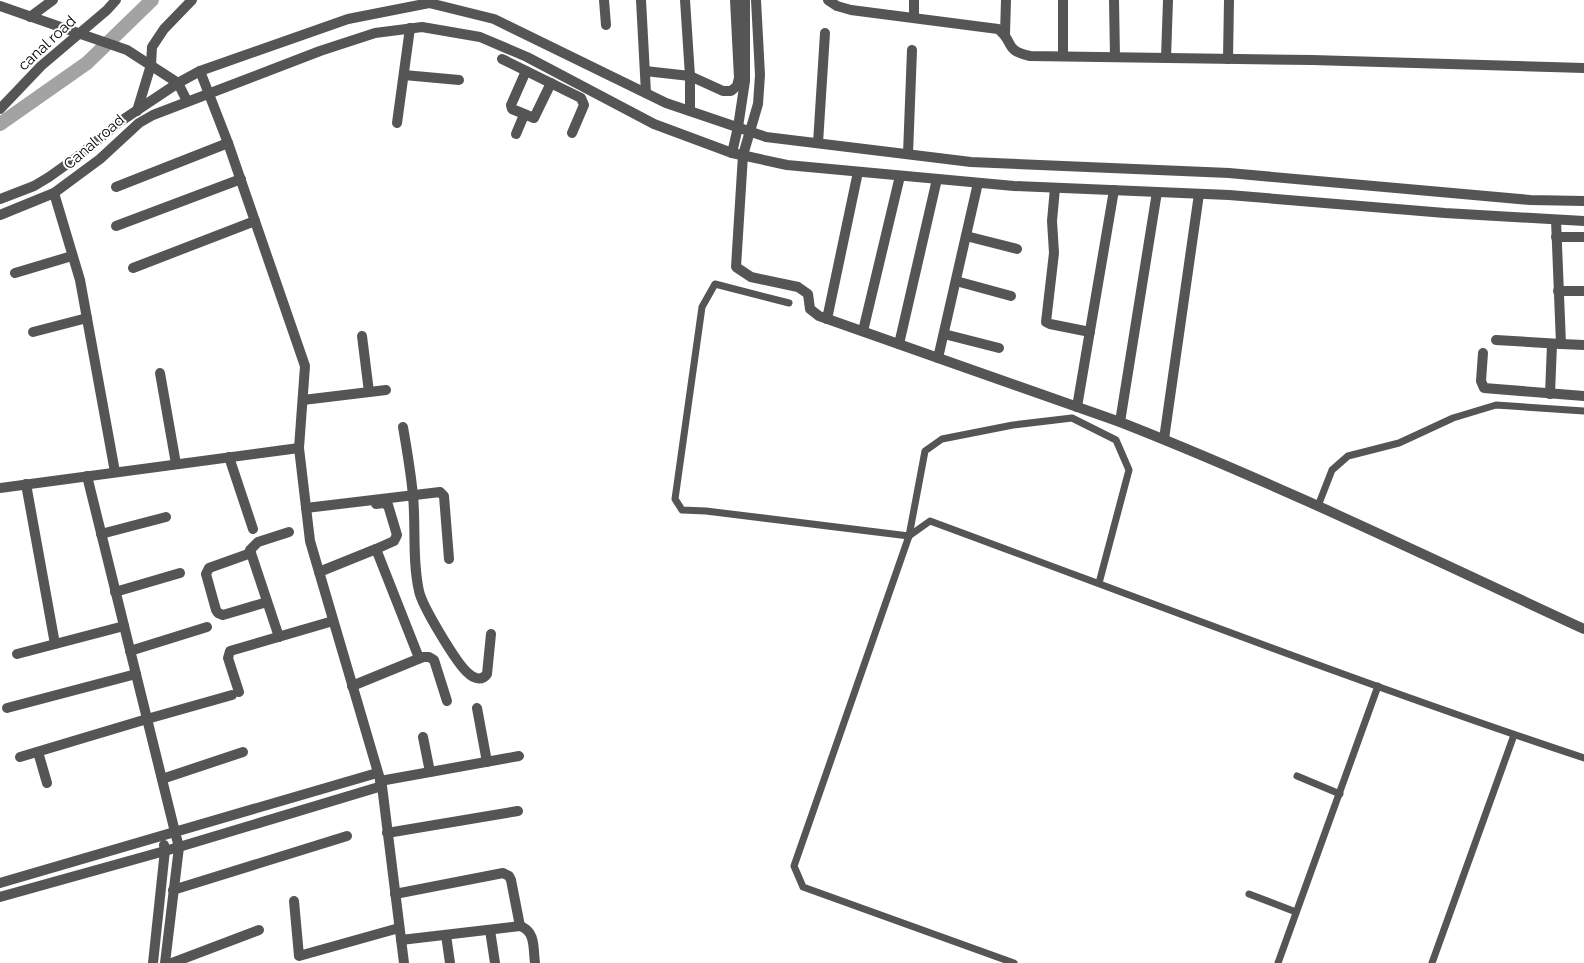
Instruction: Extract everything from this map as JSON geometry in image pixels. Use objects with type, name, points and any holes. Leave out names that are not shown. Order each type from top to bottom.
[{"type":"street","points":[[30,17],[53,0]]},
{"type":"street","name":"canal road","points":[[0,109],[41,66],[82,34],[116,0]]},
{"type":"street","points":[[137,111],[151,65],[152,47],[164,29],[192,0]]},
{"type":"street","points":[[604,0],[606,24]]},
{"type":"street","points":[[641,0],[646,93]]},
{"type":"street","points":[[685,0],[690,76],[690,111]]},
{"type":"street","points":[[645,71],[690,76],[723,91],[730,91],[737,86],[739,78],[735,0]]},
{"type":"street","points":[[732,153],[745,81],[745,0]]},
{"type":"street","points":[[756,0],[760,75],[758,104],[743,155],[736,267],[751,277],[798,287],[808,294],[810,309],[819,316],[1164,439],[1269,483],[1584,629]]},
{"type":"street","points":[[828,0],[837,6],[851,10],[998,29],[1005,34]]},
{"type":"street","points":[[914,0],[914,18]]},
{"type":"street","points":[[1006,0],[1005,34],[1011,48],[1019,53],[1030,56],[1228,58],[1584,68]]},
{"type":"street","points":[[1063,0],[1063,56]]},
{"type":"street","points":[[1114,0],[1115,57]]},
{"type":"street","points":[[1166,58],[1168,0]]},
{"type":"street","points":[[1228,58],[1229,0]]},
{"type":"street","points":[[0,199],[34,186],[49,177],[121,121],[178,83],[200,72],[348,19],[422,2],[494,19],[666,102],[766,137],[971,162],[1229,174],[1520,199],[1584,201]]},
{"type":"street","points":[[0,6],[127,50],[178,83],[187,101]]},
{"type":"street","name":"Canal road","points":[[0,215],[54,193],[100,158],[139,123],[153,115],[209,92],[356,39],[375,33],[422,27],[480,37],[527,57],[654,124],[732,153],[787,165],[978,183],[1199,194],[1584,221]]},
{"type":"street","points":[[397,123],[410,28]]},
{"type":"street","points":[[818,143],[825,33]]},
{"type":"street","points":[[908,154],[912,50]]},
{"type":"street","points":[[502,59],[581,98],[584,105],[572,133]]},
{"type":"street","points":[[540,78],[545,67]]},
{"type":"street","points":[[526,71],[510,107],[524,115],[536,117],[551,83]]},
{"type":"street","points":[[200,72],[228,143],[305,366],[299,448],[310,541],[380,780],[404,963]]},
{"type":"street","points":[[404,75],[459,80]]},
{"type":"street","points":[[516,134],[524,115]]},
{"type":"street","points":[[116,187],[228,143]]},
{"type":"street","points":[[827,319],[858,172]]},
{"type":"street","points":[[863,332],[900,176]]},
{"type":"street","points":[[116,226],[240,179]]},
{"type":"street","points":[[899,344],[937,179]]},
{"type":"street","points":[[938,358],[978,183]]},
{"type":"street","points":[[1055,188],[1052,221],[1054,253],[1046,322],[1090,332]]},
{"type":"street","points":[[1077,407],[1114,190]]},
{"type":"street","points":[[1120,422],[1158,192]]},
{"type":"street","points":[[54,193],[80,280],[115,472]]},
{"type":"street","points":[[1164,439],[1199,194]]},
{"type":"street","points":[[1550,394],[1556,344],[1558,291],[1556,220]]},
{"type":"street","points":[[133,268],[255,221]]},
{"type":"street","points":[[966,236],[1017,249]]},
{"type":"street","points":[[1556,237],[1584,237]]},
{"type":"street","points":[[15,273],[72,256]]},
{"type":"street","points":[[956,281],[1010,296]]},
{"type":"street","points":[[1558,291],[1584,291]]},
{"type":"street","points":[[33,332],[87,318]]},
{"type":"street","points":[[944,334],[998,348]]},
{"type":"street","points":[[362,336],[369,392]]},
{"type":"street","points":[[1496,340],[1584,346]]},
{"type":"street","points":[[1483,353],[1481,385],[1484,388],[1584,396]]},
{"type":"street","points":[[160,373],[176,464]]},
{"type":"street","points":[[303,400],[386,390]]},
{"type":"street","points":[[403,427],[413,495],[419,594],[466,672],[477,678],[483,678],[488,674],[491,634]]},
{"type":"street","points":[[0,488],[299,448]]},
{"type":"street","points":[[229,457],[253,529]]},
{"type":"street","points":[[87,476],[179,847],[165,963]]},
{"type":"street","points":[[26,484],[55,644]]},
{"type":"street","points":[[306,508],[440,492],[444,496],[448,559]]},
{"type":"street","points":[[319,572],[394,542],[397,535],[388,505],[382,503],[361,506]]},
{"type":"street","points":[[101,534],[166,517]]},
{"type":"street","points":[[279,637],[250,550],[258,542],[289,532]]},
{"type":"street","points":[[376,549],[420,658]]},
{"type":"street","points":[[251,553],[207,570],[206,574],[216,610],[223,615],[267,602]]},
{"type":"street","points":[[116,592],[180,573]]},
{"type":"street","points":[[20,758],[236,694],[228,658],[230,652],[333,621]]},
{"type":"street","points":[[17,654],[124,626]]},
{"type":"street","points":[[130,651],[207,627]]},
{"type":"street","points":[[352,686],[420,658],[429,657],[434,660],[447,701]]},
{"type":"street","points":[[7,708],[136,674]]},
{"type":"street","points":[[476,708],[487,762]]},
{"type":"street","points":[[423,737],[430,772]]},
{"type":"street","points":[[38,752],[47,783]]},
{"type":"street","points":[[162,779],[242,752]]},
{"type":"street","points":[[0,883],[175,832],[380,780],[518,756]]},
{"type":"street","points":[[0,897],[179,847],[380,780]]},
{"type":"street","points":[[387,832],[518,810]]},
{"type":"street","points":[[153,963],[166,850],[162,836]]},
{"type":"street","points":[[173,890],[347,836]]},
{"type":"street","points":[[395,894],[503,873],[509,876],[511,880],[520,926]]},
{"type":"street","points":[[294,901],[300,959],[399,928]]},
{"type":"street","points":[[402,940],[520,926],[526,928],[532,937],[535,963]]},
{"type":"street","points":[[172,963],[260,930]]},
{"type":"street","points":[[490,930],[495,963]]},
{"type":"street","points":[[446,935],[450,963]]},
{"type":"lane","points":[[789,303],[715,284],[702,307],[675,498],[682,510],[706,510],[909,536],[930,521],[1378,686],[1584,758]]},
{"type":"lane","points":[[1318,506],[1332,470],[1348,456],[1399,443],[1453,418],[1496,405],[1584,411]]},
{"type":"lane","points":[[1014,963],[803,886],[794,866],[909,536],[925,451],[942,439],[1013,425],[1072,418],[1116,440],[1129,470],[1099,583]]},
{"type":"lane","points":[[1278,963],[1378,686]]},
{"type":"lane","points":[[1432,963],[1514,735]]},
{"type":"lane","points":[[1297,776],[1340,794]]},
{"type":"lane","points":[[1249,894],[1296,912]]},
{"type":"waterway","points":[[0,124],[87,63],[152,0]]}]
